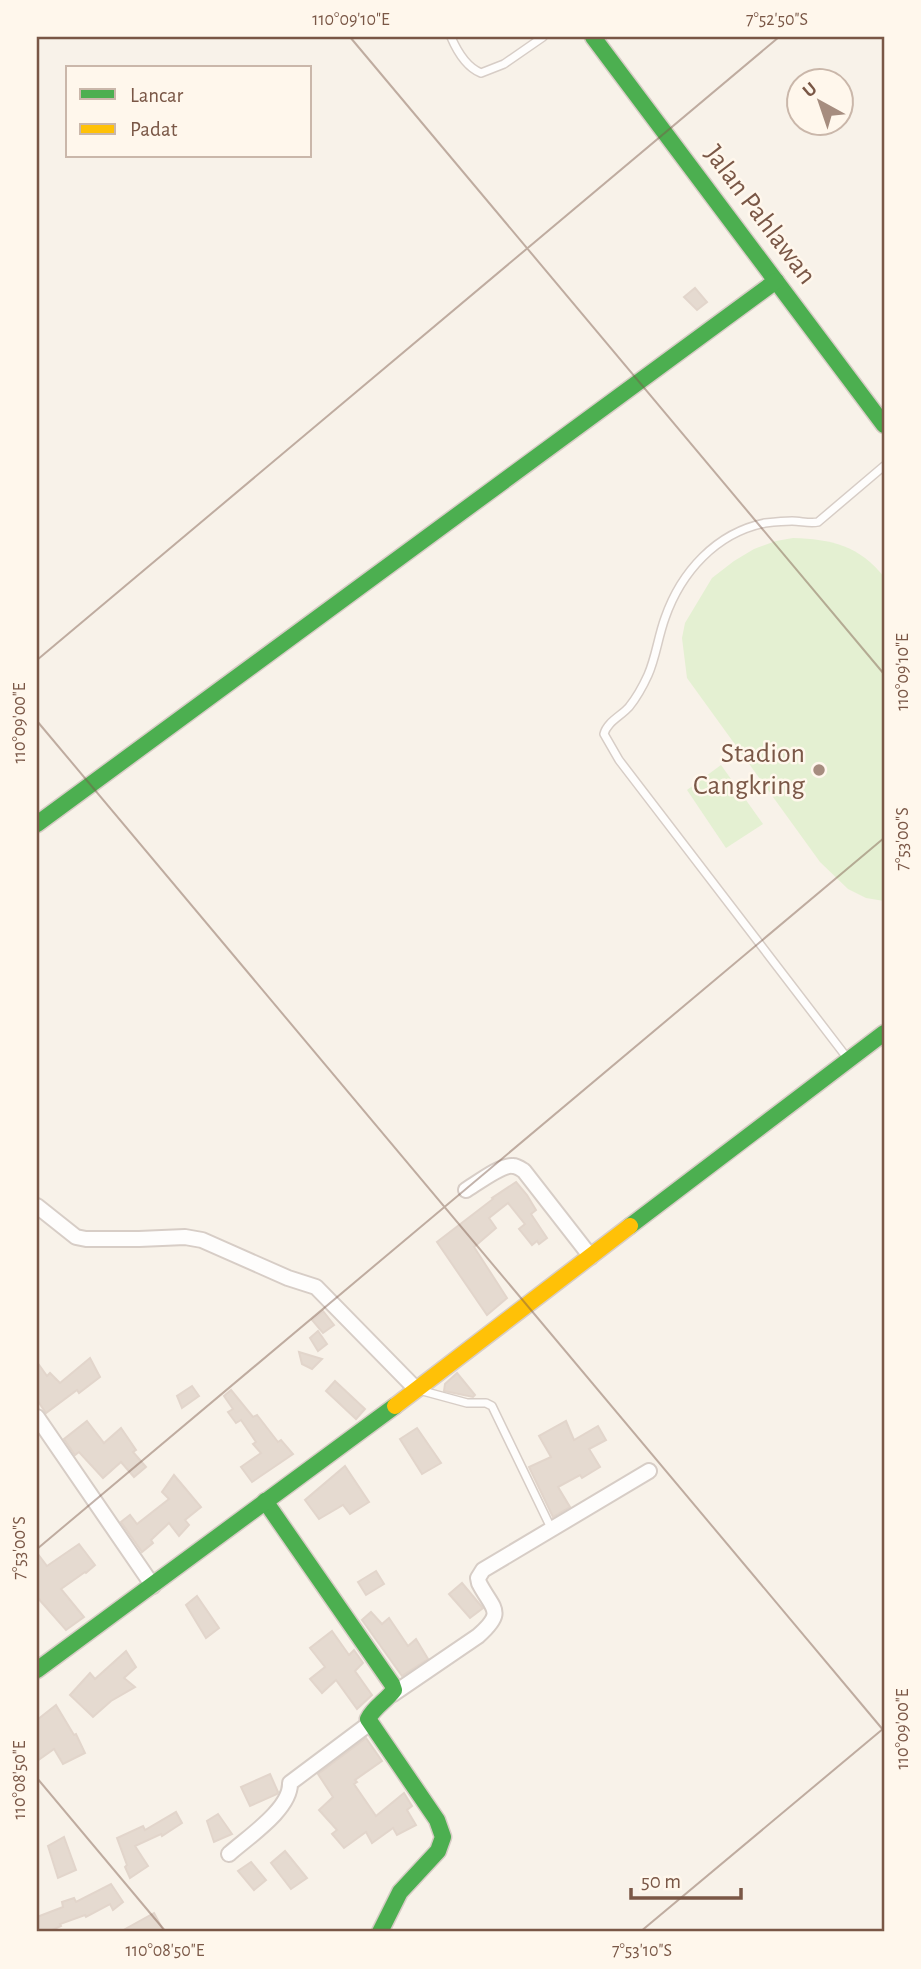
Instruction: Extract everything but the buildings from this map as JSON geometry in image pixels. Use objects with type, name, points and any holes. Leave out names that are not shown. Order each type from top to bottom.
[{"type":"street","name":"Jalan Pahlawan","points":[[593,37],[884,425]]},
{"type":"street","points":[[37,824],[776,281]]},
{"type":"street","points":[[37,1670],[416,1390],[884,1033]]},
{"type":"street","points":[[466,1190],[503,1167],[516,1166],[524,1171],[591,1257]]},
{"type":"street","points":[[37,1206],[76,1237],[185,1237],[202,1240],[288,1278],[316,1287],[416,1390]]},
{"type":"street","points":[[37,1417],[153,1586]]},
{"type":"street","points":[[380,1932],[400,1892],[438,1851],[443,1837],[437,1820],[370,1724],[369,1715],[393,1694],[491,1625],[495,1614],[494,1607],[478,1578],[483,1570],[649,1471]]},
{"type":"street","points":[[265,1502],[392,1684],[393,1694]]},
{"type":"street","points":[[229,1854],[278,1811],[290,1790],[290,1783],[370,1724]]},
{"type":"lane","points":[[451,37],[468,64],[481,73],[503,64],[543,37]]},
{"type":"lane","points":[[849,1060],[620,760],[604,734],[637,696],[653,661],[671,601],[680,583],[700,558],[729,537],[754,526],[779,521],[818,522],[884,466]]},
{"type":"lane","points":[[416,1390],[467,1403],[486,1403],[492,1406],[552,1529]]},
{"type":"green space","name":"Stadion Cangkring","points":[[793,538],[820,540],[844,546],[865,558],[884,577],[884,901],[866,898],[848,889],[820,862],[687,678],[682,638],[685,623],[712,578],[754,549]]},
{"type":"green space","points":[[721,765],[763,824],[726,848],[687,790]]},
{"type":"traffic: fast","points":[[593,37],[884,425]]},
{"type":"traffic: fast","points":[[37,824],[776,281]]},
{"type":"traffic: fast","points":[[630,1226],[884,1033]]},
{"type":"traffic: fast","points":[[37,1670],[395,1406]]},
{"type":"traffic: fast","points":[[265,1501],[392,1684],[394,1690],[368,1719],[437,1820],[443,1837],[438,1851],[400,1892],[380,1932]]},
{"type":"traffic: slow","points":[[395,1406],[630,1226]]},
{"type":"place","name":"Stadion Cangkring","points":[[819,770]]}]
